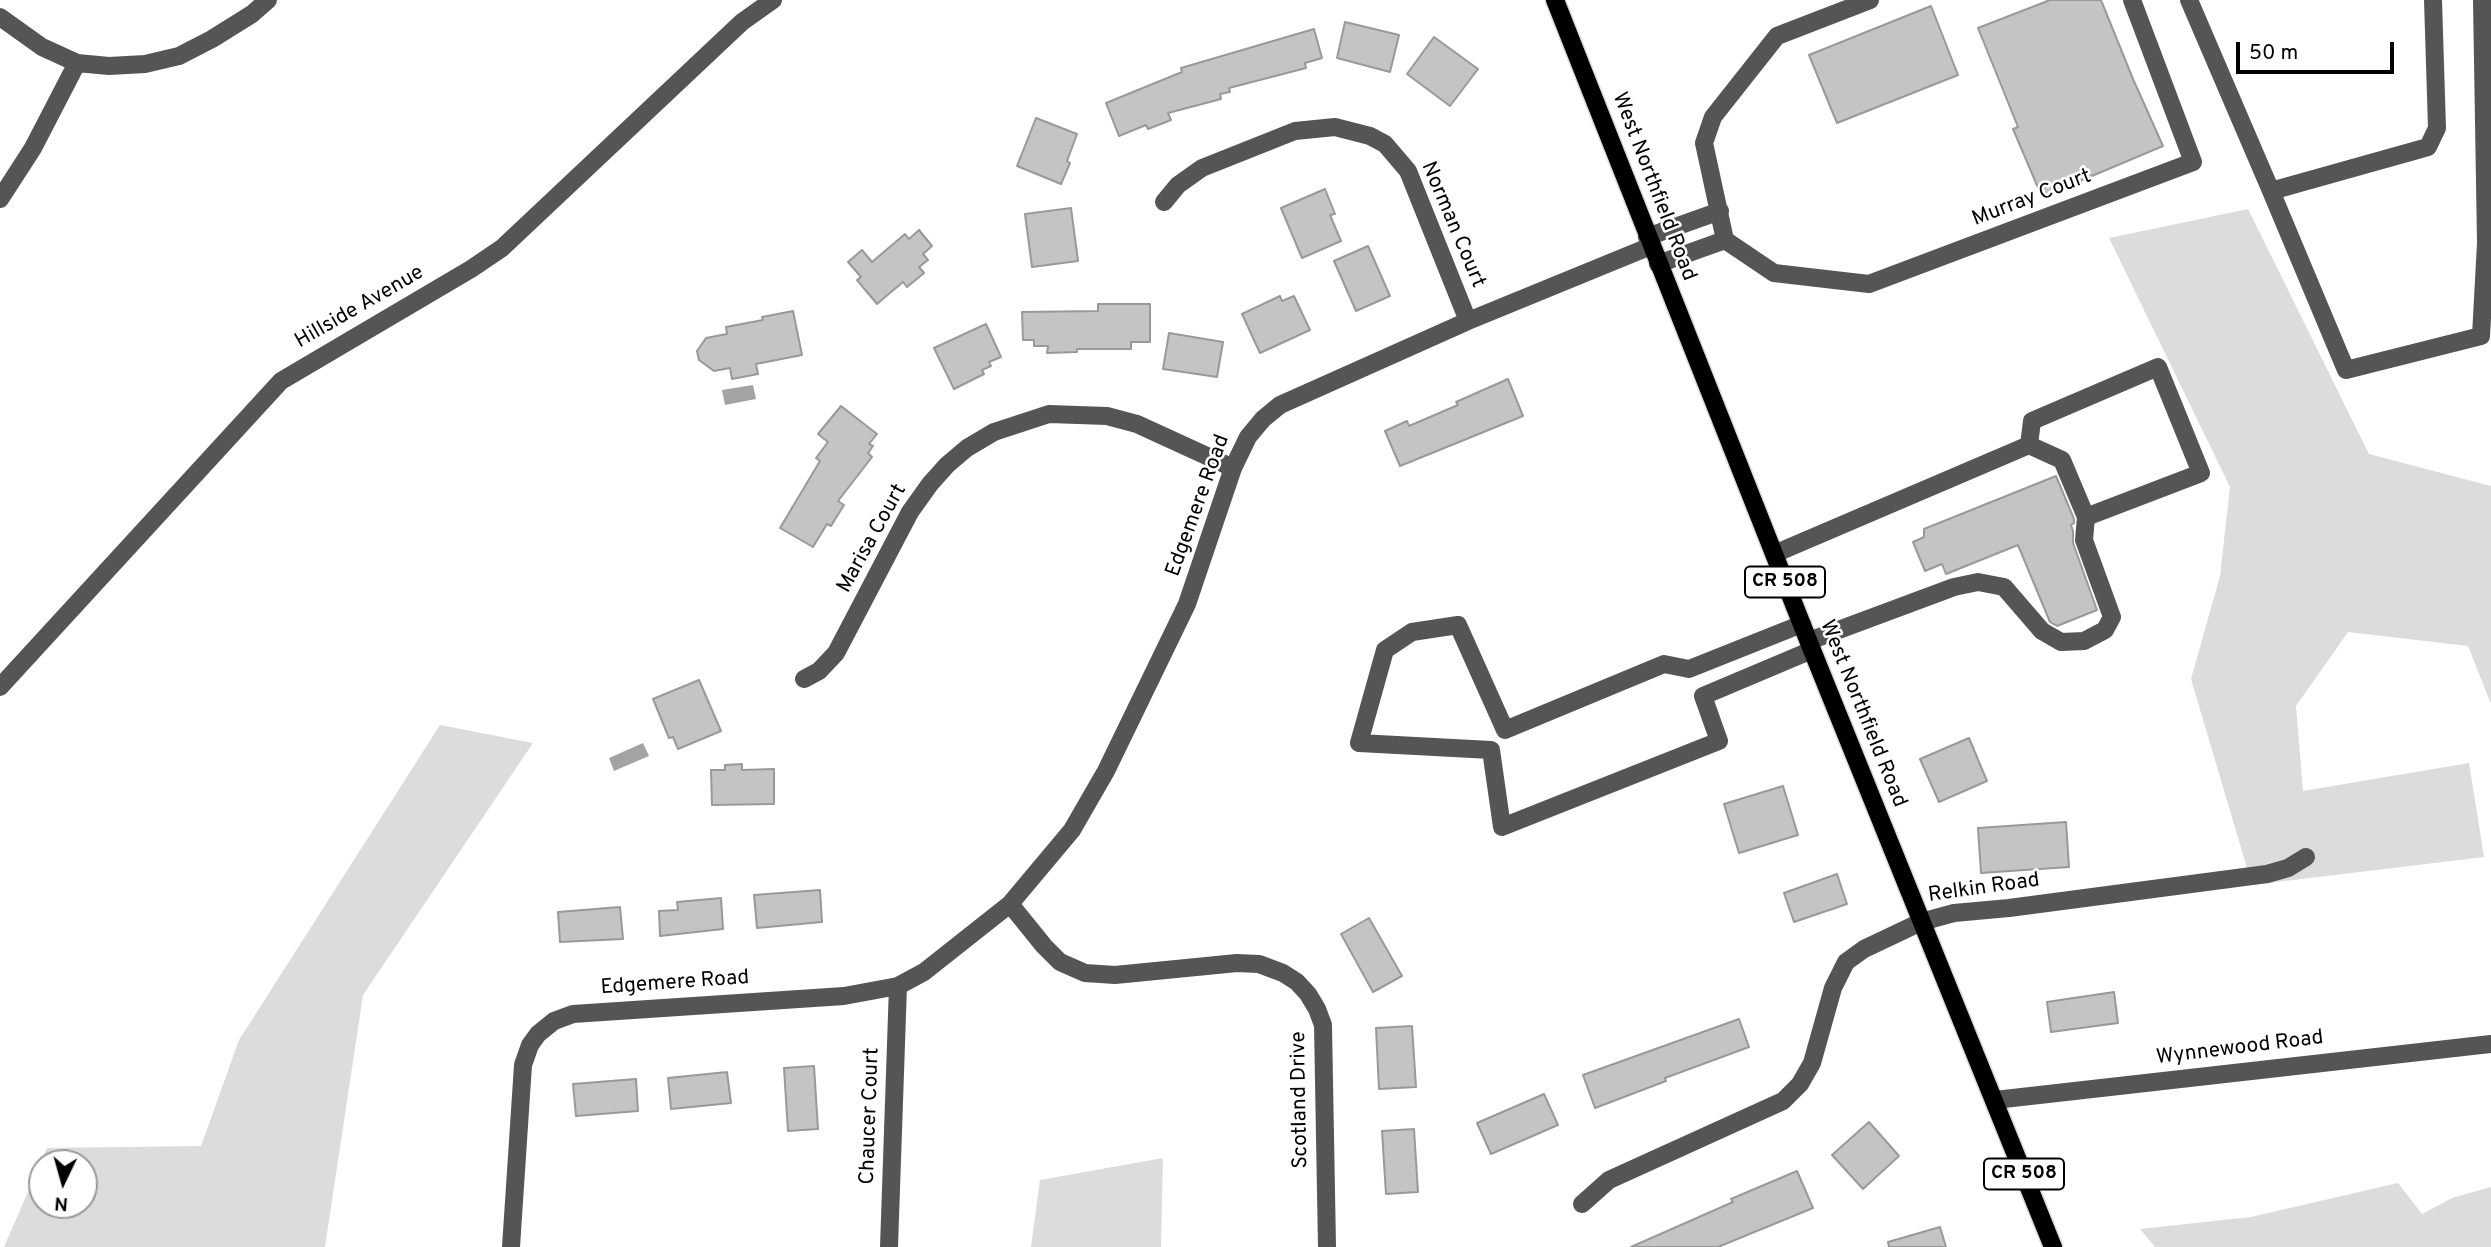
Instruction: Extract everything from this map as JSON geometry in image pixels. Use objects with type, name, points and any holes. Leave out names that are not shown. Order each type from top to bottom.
[{"type":"main road","name":"West Northfield Road","points":[[1555,0],[1658,264],[2053,1247]]},
{"type":"street","points":[[0,17],[42,47],[78,62],[109,66],[145,64],[179,56],[253,14],[268,0]]},
{"type":"street","name":"Hillside Avenue","points":[[0,687],[281,381],[471,270],[502,248],[742,22],[773,0]]},
{"type":"street","points":[[1658,264],[1725,240],[1704,143],[1713,117],[1777,36],[1870,0]]},
{"type":"street","name":"Murray Court","points":[[1725,240],[1774,273],[1869,284],[2193,162],[2132,0]]},
{"type":"street","points":[[2189,0],[2346,370],[2482,336],[2486,243],[2482,0]]},
{"type":"street","points":[[2272,191],[2428,147],[2437,128],[2433,0]]},
{"type":"street","points":[[0,199],[33,148],[78,62]]},
{"type":"street","name":"Norman Court","points":[[1164,202],[1178,185],[1202,168],[1295,131],[1335,127],[1370,136],[1385,145],[1408,171],[1468,321]]},
{"type":"street","name":"Edgemere Road","points":[[511,1247],[523,1065],[530,1045],[538,1034],[554,1021],[573,1014],[844,996],[898,986],[924,972],[1010,904],[1072,830],[1106,771],[1187,604],[1233,468],[1248,437],[1263,419],[1280,405],[1720,211]]},
{"type":"street","points":[[2029,445],[2032,421],[2158,367],[2201,473],[2085,517]]},
{"type":"street","name":"Marisa Court","points":[[804,679],[819,671],[836,653],[910,512],[930,484],[967,448],[993,432],[1049,414],[1107,416],[1137,424],[1233,468]]},
{"type":"street","points":[[1774,554],[2029,445],[2062,460],[2085,517],[2084,540],[2112,617],[2105,630],[2084,641],[2061,642],[2042,631],[2004,587],[1978,582],[1954,587],[1811,646],[1703,696],[1719,741],[1502,827],[1491,750],[1359,743],[1385,650],[1412,632],[1458,625],[1505,730],[1664,664],[1689,669],[1802,624]]},
{"type":"street","name":"Relkin Road","points":[[1582,1204],[1609,1180],[1783,1101],[1800,1083],[1812,1063],[1833,988],[1846,962],[1864,949],[1921,922],[1954,913],[2267,874],[2288,868],[2306,857]]},
{"type":"street","name":"Scotland Drive","points":[[1010,904],[1060,962],[1085,973],[1115,975],[1237,963],[1259,964],[1283,973],[1297,982],[1308,994],[1323,1025],[1327,1247]]},
{"type":"street","name":"Chaucer Court","points":[[889,1247],[898,986]]},
{"type":"street","name":"Wynnewood Road","points":[[1995,1100],[2491,1044]]},
{"type":"shaded area","points":[[2248,209],[2369,454],[2491,486],[2491,704],[2468,646],[2348,632],[2296,706],[2303,791],[2469,763],[2484,857],[2252,885],[2191,679],[2220,576],[2230,487],[2109,238]]},
{"type":"shaded area","points":[[753,385],[756,399],[725,405],[722,390]]},
{"type":"shaded area","points":[[440,725],[533,743],[363,995],[325,1247],[4,1247],[28,1192],[28,1219],[98,1219],[98,1149],[47,1148],[201,1146],[239,1040]]},
{"type":"shaded area","points":[[643,743],[649,756],[614,771],[609,758]]},
{"type":"shaded area","points":[[1163,1158],[1161,1247],[1031,1247],[1040,1180]]},
{"type":"shaded area","points":[[2398,1183],[2422,1214],[2452,1198],[2491,1187],[2491,1247],[2155,1247],[2140,1229],[2251,1217]]},
{"type":"building","points":[[2050,0],[2101,0],[2163,146],[2042,197],[2013,129],[2018,127],[1978,28]]},
{"type":"building","points":[[1931,6],[1958,75],[1837,123],[1809,55]]},
{"type":"building","points":[[1345,22],[1399,35],[1390,72],[1337,58]]},
{"type":"building","points":[[1314,29],[1322,58],[1305,63],[1306,68],[1229,88],[1230,92],[1220,94],[1221,99],[1168,113],[1171,120],[1148,129],[1146,125],[1119,136],[1106,103],[1182,72],[1181,68]]},
{"type":"building","points":[[1434,37],[1478,69],[1450,106],[1407,74]]},
{"type":"building","points":[[1036,118],[1077,134],[1067,161],[1070,163],[1061,184],[1017,166]]},
{"type":"building","points":[[1325,189],[1335,214],[1330,215],[1341,241],[1302,258],[1281,208]]},
{"type":"building","points":[[1071,208],[1078,261],[1032,267],[1025,214]]},
{"type":"building","points":[[919,230],[932,246],[923,254],[928,260],[919,267],[924,273],[907,287],[903,282],[877,304],[857,280],[861,277],[848,262],[862,250],[872,262],[905,234],[909,239]]},
{"type":"building","points":[[1368,246],[1390,296],[1356,311],[1334,261]]},
{"type":"building","points":[[1280,296],[1282,301],[1294,296],[1310,330],[1260,353],[1242,314]]},
{"type":"building","points":[[1098,304],[1150,304],[1150,342],[1131,342],[1131,349],[1077,349],[1077,352],[1047,353],[1048,346],[1034,346],[1034,340],[1023,340],[1022,312],[1098,311]]},
{"type":"building","points":[[793,311],[802,355],[756,364],[758,374],[732,379],[730,368],[714,371],[699,360],[697,351],[706,338],[727,334],[726,327]]},
{"type":"building","points":[[986,324],[1001,357],[989,362],[991,366],[982,370],[984,374],[954,389],[934,348]]},
{"type":"building","points":[[1169,333],[1223,342],[1217,377],[1163,369]]},
{"type":"building","points":[[1508,379],[1523,416],[1400,466],[1385,431],[1407,421],[1409,426]]},
{"type":"building","points":[[841,406],[877,434],[869,444],[873,446],[868,453],[872,457],[838,501],[844,505],[831,526],[827,524],[813,547],[780,528],[820,461],[816,458],[828,442],[818,434]]},
{"type":"building","points":[[2056,476],[2074,519],[2071,525],[2073,543],[2097,610],[2057,626],[2050,622],[2018,545],[1946,574],[1942,564],[1925,571],[1913,542],[1924,537],[1924,529]]},
{"type":"building","points":[[699,680],[721,731],[678,749],[673,737],[669,738],[653,699]]},
{"type":"building","points":[[1969,738],[1987,781],[1939,802],[1920,759]]},
{"type":"building","points":[[742,764],[742,770],[774,769],[774,804],[712,805],[711,770],[725,770],[725,765]]},
{"type":"building","points":[[1783,786],[1798,835],[1739,853],[1724,804]]},
{"type":"building","points":[[2066,822],[2069,867],[1981,873],[1978,828]]},
{"type":"building","points":[[1837,874],[1847,904],[1794,922],[1784,893]]},
{"type":"building","points":[[820,890],[822,922],[757,928],[754,895]]},
{"type":"building","points":[[721,898],[723,929],[660,936],[659,911],[678,910],[677,902]]},
{"type":"building","points":[[620,907],[623,939],[560,942],[558,912]]},
{"type":"building","points":[[1369,918],[1402,976],[1373,992],[1341,934]]},
{"type":"building","points":[[2114,992],[2118,1023],[2051,1032],[2047,1002]]},
{"type":"building","points":[[1739,1019],[1749,1047],[1665,1078],[1666,1081],[1595,1108],[1583,1075]]},
{"type":"building","points":[[1412,1026],[1416,1087],[1379,1089],[1376,1028]]},
{"type":"building","points":[[814,1066],[818,1129],[788,1131],[784,1068]]},
{"type":"building","points":[[727,1072],[731,1103],[671,1109],[668,1078]]},
{"type":"building","points":[[636,1079],[638,1111],[576,1116],[573,1084]]},
{"type":"building","points":[[1544,1094],[1558,1125],[1491,1154],[1477,1123]]},
{"type":"building","points":[[1869,1122],[1899,1156],[1863,1189],[1832,1155]]},
{"type":"building","points":[[1414,1129],[1418,1192],[1386,1194],[1382,1131]]},
{"type":"building","points":[[1797,1171],[1813,1208],[1718,1247],[1631,1247],[1733,1202],[1731,1199]]},
{"type":"building","points":[[1940,1227],[1946,1247],[1889,1247],[1888,1242]]}]
